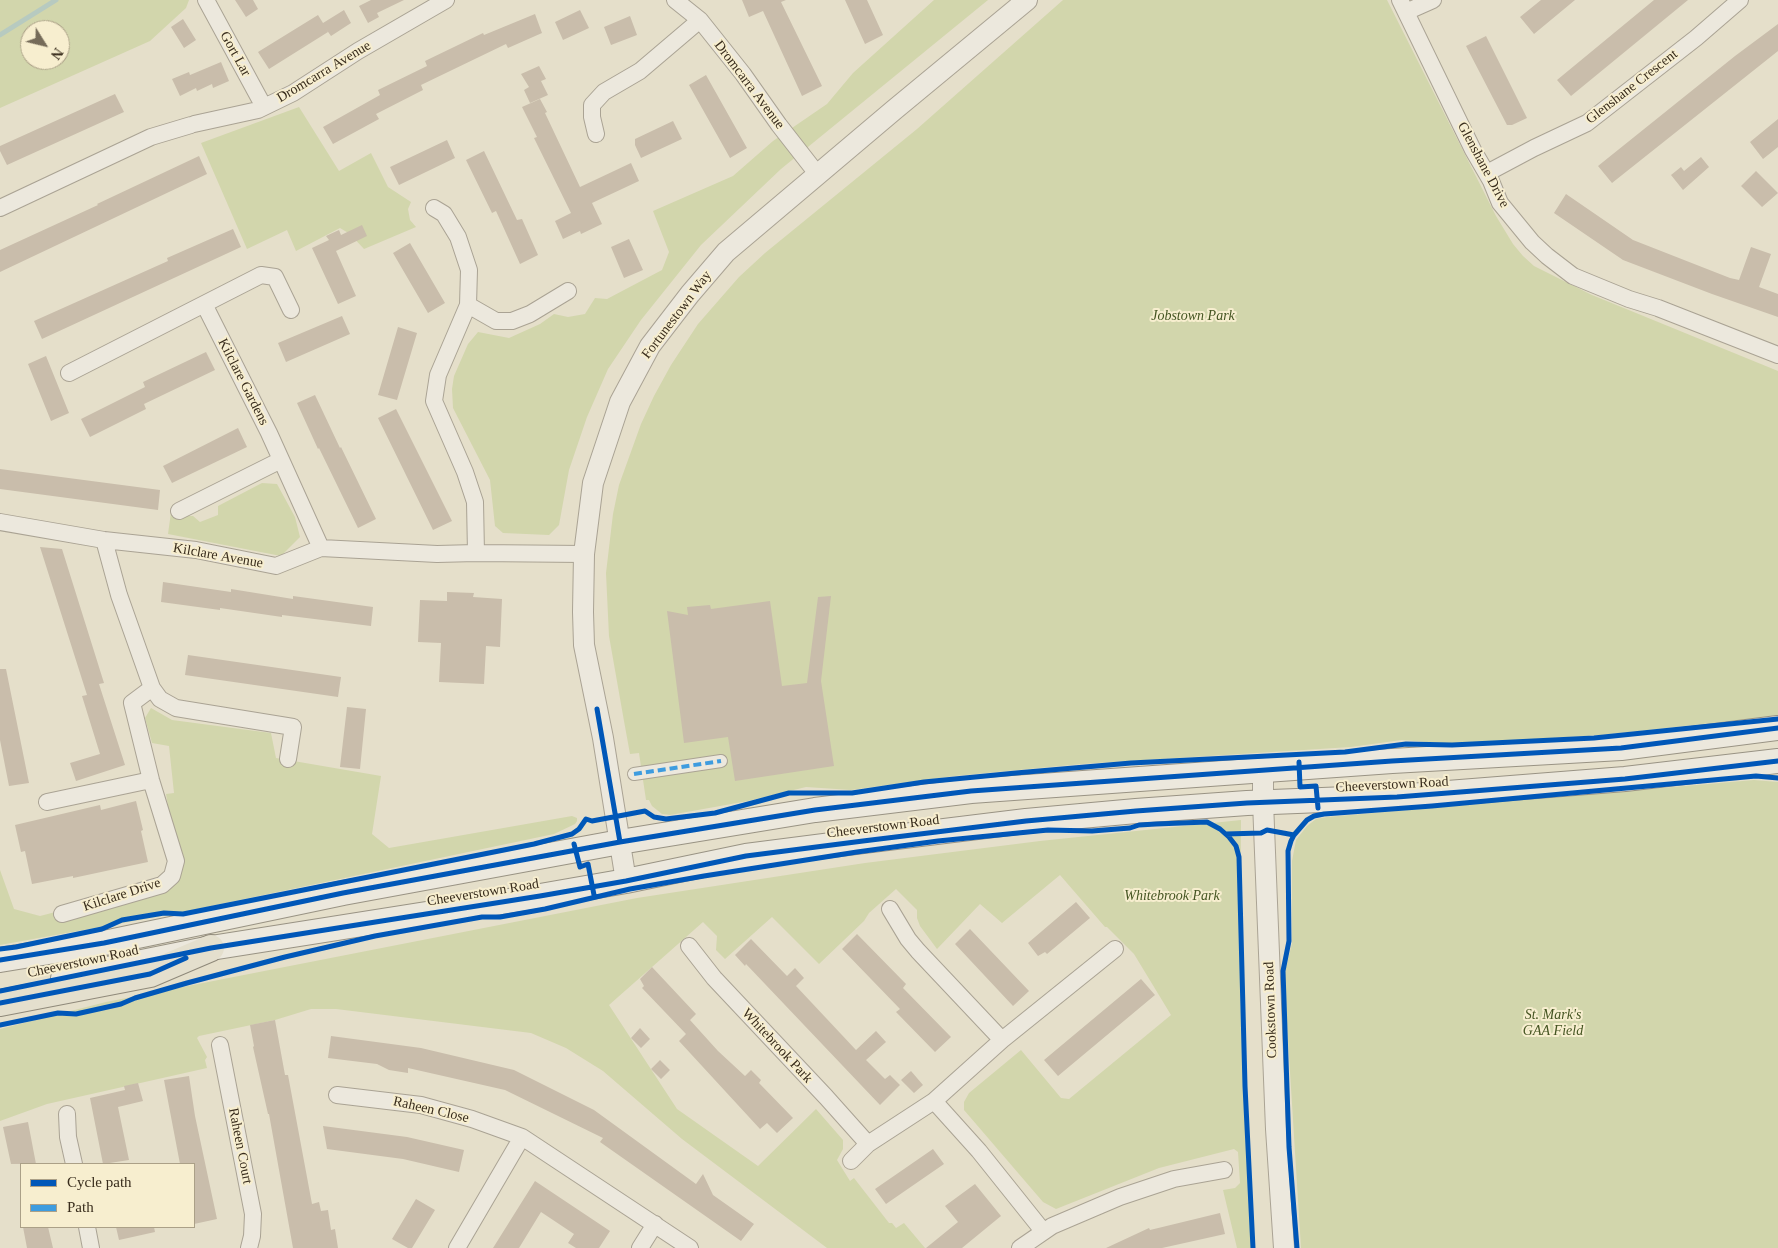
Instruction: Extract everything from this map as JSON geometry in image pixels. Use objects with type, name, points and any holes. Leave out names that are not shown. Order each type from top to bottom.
[{"type":"main road","name":"Cheeverstown Road","points":[[0,960],[104,942],[343,894],[620,842],[815,810],[971,791],[1233,772],[1263,772],[1400,761],[1621,748],[1778,728]]},
{"type":"main road","name":"Cheeverstown Road","points":[[0,991],[211,948],[626,881],[746,856],[1026,821],[1263,802],[1407,796],[1625,779],[1778,761]]},
{"type":"main road","points":[[0,1003],[150,974],[211,948]]},
{"type":"street","name":"Gort Lar","points":[[206,0],[264,107]]},
{"type":"street","name":"Dromcarra Avenue","points":[[0,208],[151,137],[193,124],[258,110],[293,94],[358,51],[446,0]]},
{"type":"street","name":"Dromcarra Avenue","points":[[675,0],[700,20],[818,175]]},
{"type":"street","name":"Fortunestown Way","points":[[626,881],[603,738],[584,645],[583,612],[584,554],[593,483],[620,402],[650,346],[690,294],[726,252],[1027,0]]},
{"type":"street","points":[[1403,6],[1433,0]]},
{"type":"street","name":"Glenshane Crescent","points":[[1487,173],[1587,123],[1696,38],[1740,0]]},
{"type":"street","name":"Glenshane Drive","points":[[1403,6],[1473,150],[1487,173],[1500,203],[1532,242],[1547,256],[1573,276],[1778,355]]},
{"type":"street","points":[[596,134],[592,117],[592,105],[604,92],[640,71],[700,20]]},
{"type":"street","points":[[434,208],[444,214],[458,236],[469,270],[468,305],[438,375],[434,401],[466,472],[475,502],[476,553]]},
{"type":"street","points":[[69,372],[261,275],[275,277],[291,310]]},
{"type":"street","points":[[468,305],[496,320],[512,321],[530,314],[568,290]]},
{"type":"street","name":"Kilclare Gardens","points":[[204,304],[281,460],[321,548]]},
{"type":"street","points":[[179,511],[281,460]]},
{"type":"street","name":"Kilclare Avenue","points":[[0,522],[104,540],[196,550],[276,566],[321,548],[437,554],[584,554]]},
{"type":"street","points":[[104,540],[119,595],[152,688],[160,699],[176,708],[293,726],[288,760]]},
{"type":"street","name":"Kilclare Drive","points":[[62,914],[162,885],[172,876],[176,861],[150,780],[132,703],[152,688]]},
{"type":"street","points":[[634,774],[721,761]]},
{"type":"street","name":"Cookstown Road","points":[[1263,772],[1276,1129],[1284,1248]]},
{"type":"street","points":[[48,802],[150,780]]},
{"type":"street","points":[[890,909],[918,951],[1002,1040]]},
{"type":"street","name":"Whitebrook Park","points":[[688,946],[714,978],[868,1144]]},
{"type":"street","points":[[851,1160],[868,1144],[934,1101],[1002,1040],[1115,949]]},
{"type":"street","name":"Raheen Court","points":[[220,1045],[252,1214],[252,1236],[249,1248]]},
{"type":"street","name":"Raheen Close","points":[[338,1094],[421,1105],[472,1119],[522,1136],[690,1248]]},
{"type":"street","points":[[934,1101],[979,1151],[1044,1231]]},
{"type":"street","points":[[67,1114],[68,1137],[74,1163]]},
{"type":"street","points":[[458,1248],[522,1136]]},
{"type":"street","points":[[1020,1248],[1044,1231],[1144,1188],[1174,1179],[1224,1170]]},
{"type":"street","points":[[640,1248],[655,1224]]},
{"type":"street","points":[[87,1228],[91,1248]]},
{"type":"green space","points":[[0,0],[189,0],[186,8],[150,41],[0,108]]},
{"type":"green space","points":[[934,0],[988,0],[781,169],[701,245],[641,320],[608,369],[587,417],[569,470],[559,525],[549,535],[503,533],[495,526],[490,480],[453,408],[452,389],[454,376],[468,344],[478,332],[509,338],[540,324],[554,314],[568,317],[585,314],[595,298],[607,299],[662,270],[669,252],[653,211],[733,176],[773,141],[827,104],[853,73]]},
{"type":"green space","name":"Jobstown Park","points":[[1063,0],[1387,0],[1496,216],[1513,244],[1523,256],[1534,266],[1592,295],[1778,371],[1778,716],[1601,735],[1451,744],[1402,740],[1351,747],[1082,764],[955,776],[851,790],[806,787],[748,801],[670,815],[662,814],[652,806],[649,800],[646,800],[639,753],[630,754],[609,636],[606,573],[613,514],[619,485],[641,424],[654,396],[671,365],[698,324],[739,277],[765,253],[917,129]]},
{"type":"green space","points":[[299,107],[339,171],[371,153],[388,187],[411,202],[408,209],[410,220],[416,227],[364,249],[350,234],[340,228],[296,251],[287,230],[247,249],[201,143]]},
{"type":"green space","points":[[262,483],[277,484],[295,517],[300,537],[281,556],[168,534],[172,505],[179,516],[193,516],[200,522],[218,515],[218,506]]},
{"type":"green space","points":[[151,708],[172,720],[271,733],[276,758],[381,776],[372,834],[389,848],[572,816],[577,818],[577,821],[575,824],[554,834],[173,914],[0,945],[0,870],[14,909],[40,916],[180,880],[166,794],[174,793],[169,746],[152,743],[145,718]]},
{"type":"green space","name":"St. Mark's GAA Field","points":[[1754,780],[1778,782],[1778,1248],[1301,1248],[1284,976],[1292,943],[1292,861],[1296,840],[1307,826],[1316,819],[1327,817]]},
{"type":"green space","name":"Whitebrook Park","points":[[1241,820],[1240,985],[1252,1248],[1237,1248],[1223,1190],[1235,1188],[1240,1183],[1238,1152],[1234,1149],[1159,1168],[1056,1209],[1043,1202],[964,1110],[964,1102],[969,1093],[1021,1050],[1061,1098],[1069,1099],[1171,1015],[1134,954],[1105,927],[1060,875],[1002,923],[980,904],[937,949],[920,926],[917,910],[896,889],[869,913],[864,921],[819,964],[772,917],[725,959],[716,950],[717,936],[703,922],[609,1005],[677,1109],[758,1166],[816,1109],[843,1140],[843,1149],[837,1160],[850,1181],[854,1178],[889,1223],[892,1223],[896,1228],[904,1223],[925,1248],[827,1248],[682,1139],[603,1071],[566,1048],[531,1033],[336,1009],[311,1009],[275,1020],[199,1036],[197,1038],[207,1057],[205,1060],[207,1068],[47,1104],[0,1121],[0,1029],[106,1002],[637,898],[865,863],[1040,841]]},
{"type":"building","points":[[235,0],[253,0],[258,9],[246,17]]},
{"type":"building","points":[[371,0],[404,0],[377,13],[379,17],[368,23],[359,6]]},
{"type":"building","points":[[742,0],[786,0],[781,2],[822,86],[802,96],[763,11],[749,17]]},
{"type":"building","points":[[845,0],[867,0],[883,35],[865,44]]},
{"type":"building","points":[[1541,0],[1575,0],[1534,34],[1520,17]]},
{"type":"building","points":[[1654,0],[1688,0],[1571,96],[1557,80]]},
{"type":"building","points":[[344,10],[351,23],[331,36],[326,29],[328,32],[269,69],[258,52],[318,15],[323,23]]},
{"type":"building","points":[[580,10],[589,28],[563,40],[555,22]]},
{"type":"building","points":[[535,14],[542,33],[508,48],[506,44],[421,85],[423,90],[376,114],[379,119],[333,144],[323,127],[380,95],[378,90],[427,66],[425,61],[483,33],[484,35]]},
{"type":"building","points":[[630,16],[637,35],[611,45],[604,27]]},
{"type":"building","points":[[183,19],[196,40],[184,48],[171,27]]},
{"type":"building","points":[[1778,24],[1778,51],[1612,183],[1598,166],[1735,56]]},
{"type":"building","points":[[1486,36],[1527,118],[1512,125],[1507,125],[1466,46]]},
{"type":"building","points":[[221,62],[229,81],[213,88],[212,84],[197,91],[196,88],[180,96],[172,79],[189,72],[190,75]]},
{"type":"building","points":[[539,66],[546,79],[541,81],[548,95],[530,103],[524,90],[529,87],[521,74]]},
{"type":"building","points":[[706,75],[747,148],[730,158],[689,85]]},
{"type":"building","points":[[115,94],[124,112],[7,165],[0,151],[0,146]]},
{"type":"building","points":[[540,99],[580,187],[631,163],[639,181],[592,203],[602,224],[581,234],[580,231],[563,239],[555,221],[571,213],[534,138],[537,137],[522,107]]},
{"type":"building","points":[[1778,119],[1778,147],[1763,159],[1750,142]]},
{"type":"building","points":[[673,121],[682,139],[641,158],[635,145],[635,139]]},
{"type":"building","points":[[447,140],[455,158],[399,185],[390,167]]},
{"type":"building","points":[[484,151],[517,220],[522,219],[538,255],[520,264],[496,211],[492,213],[466,160]]},
{"type":"building","points":[[199,156],[207,174],[0,272],[0,250]]},
{"type":"building","points":[[1701,157],[1709,167],[1683,190],[1671,175],[1681,167],[1684,171]]},
{"type":"building","points":[[1756,171],[1778,193],[1762,207],[1741,186]]},
{"type":"building","points":[[1566,194],[1633,240],[1730,278],[1739,280],[1751,247],[1771,254],[1759,287],[1778,294],[1778,317],[1623,260],[1554,213]]},
{"type":"building","points":[[362,225],[367,236],[336,251],[356,296],[338,304],[312,248],[329,240],[326,236],[339,230],[341,235]]},
{"type":"building","points":[[233,229],[241,247],[42,339],[34,321],[168,261],[167,258]]},
{"type":"building","points":[[629,239],[643,270],[624,278],[611,247]]},
{"type":"building","points":[[410,243],[445,303],[428,313],[393,253]]},
{"type":"building","points":[[342,316],[350,334],[286,362],[278,343]]},
{"type":"building","points":[[398,327],[417,333],[397,400],[378,395]]},
{"type":"building","points":[[206,352],[215,370],[144,404],[146,409],[90,437],[81,419],[145,387],[143,382]]},
{"type":"building","points":[[46,356],[69,413],[51,421],[28,364]]},
{"type":"building","points":[[315,395],[376,519],[358,528],[297,403]]},
{"type":"building","points":[[396,409],[452,521],[433,530],[378,418]]},
{"type":"building","points":[[238,428],[247,447],[172,483],[163,466]]},
{"type":"building","points":[[0,469],[160,490],[158,510],[0,489]]},
{"type":"building","points":[[40,547],[62,549],[104,683],[99,684],[125,765],[76,781],[70,763],[100,754],[82,696],[87,695]]},
{"type":"building","points":[[163,582],[231,592],[231,589],[293,599],[293,596],[373,607],[371,626],[161,602]]},
{"type":"building","points":[[447,592],[474,593],[473,597],[502,599],[500,647],[486,646],[484,684],[439,682],[441,643],[418,642],[420,600],[447,601]]},
{"type":"building","points":[[831,596],[821,681],[834,766],[735,781],[728,737],[684,743],[667,611],[688,615],[687,607],[710,605],[711,609],[770,601],[782,686],[807,683],[818,597]]},
{"type":"building","points":[[188,655],[341,677],[338,697],[185,675]]},
{"type":"building","points":[[0,669],[6,669],[29,783],[9,786],[0,740]]},
{"type":"building","points":[[347,707],[366,709],[360,769],[340,767]]},
{"type":"building","points":[[136,801],[148,862],[73,878],[73,876],[32,884],[25,851],[21,852],[15,825],[100,805],[101,810]]},
{"type":"building","points":[[1076,902],[1090,918],[1047,954],[1045,952],[1038,956],[1028,943]]},
{"type":"building","points":[[970,929],[1029,991],[1013,1006],[955,944]]},
{"type":"building","points":[[857,934],[906,984],[903,988],[951,1037],[935,1052],[896,1012],[900,1009],[842,949]]},
{"type":"building","points":[[751,939],[787,976],[795,968],[804,978],[796,986],[856,1050],[876,1031],[886,1042],[866,1060],[885,1079],[890,1075],[900,1085],[880,1105],[746,964],[745,966],[735,955]]},
{"type":"building","points":[[652,967],[696,1014],[690,1020],[718,1051],[745,1076],[751,1070],[761,1080],[759,1083],[793,1118],[777,1133],[767,1123],[760,1129],[679,1041],[686,1034],[642,988],[644,986],[640,979]]},
{"type":"building","points":[[1141,979],[1155,995],[1058,1076],[1044,1060]]},
{"type":"building","points":[[275,1020],[285,1075],[288,1075],[312,1204],[319,1202],[321,1211],[328,1210],[331,1230],[335,1229],[338,1248],[293,1248],[269,1114],[253,1047],[250,1025]]},
{"type":"building","points":[[640,1028],[650,1039],[641,1048],[631,1038]]},
{"type":"building","points":[[331,1036],[421,1048],[514,1070],[594,1110],[696,1184],[703,1174],[713,1195],[754,1224],[741,1241],[600,1142],[603,1138],[505,1090],[408,1068],[408,1073],[389,1070],[377,1064],[328,1058]]},
{"type":"building","points":[[660,1060],[670,1070],[661,1079],[651,1069]]},
{"type":"building","points":[[911,1071],[923,1085],[914,1093],[901,1080]]},
{"type":"building","points":[[189,1076],[195,1116],[217,1219],[195,1224],[195,1163],[180,1163],[164,1080]]},
{"type":"building","points":[[138,1083],[143,1101],[118,1107],[129,1160],[103,1163],[90,1098],[125,1090],[124,1086]]},
{"type":"building","points":[[28,1122],[36,1163],[11,1164],[3,1127]]},
{"type":"building","points":[[323,1126],[407,1137],[464,1150],[459,1172],[403,1159],[327,1149]]},
{"type":"building","points":[[933,1149],[944,1164],[886,1204],[875,1189]]},
{"type":"building","points":[[535,1181],[610,1231],[599,1248],[576,1248],[568,1243],[574,1234],[541,1212],[519,1248],[493,1248]]},
{"type":"building","points":[[975,1184],[1001,1216],[962,1248],[926,1248],[958,1222],[945,1206]]},
{"type":"building","points":[[416,1199],[435,1210],[412,1248],[408,1248],[392,1239]]},
{"type":"building","points":[[1220,1213],[1225,1234],[1162,1248],[1106,1248],[1149,1228],[1150,1230]]},
{"type":"building","points":[[23,1228],[48,1228],[53,1248],[27,1248]]},
{"type":"building","points":[[116,1228],[154,1228],[155,1232],[119,1240]]},
{"type":"waterway","points":[[0,35],[56,0]]},
{"type":"marked path","points":[[634,774],[721,761]]},
{"type":"cycle path","points":[[597,709],[620,842]]},
{"type":"cycle path","points":[[0,949],[102,929],[122,920],[164,913],[183,914],[534,844],[572,834],[579,829],[586,819],[592,821],[645,811],[654,817],[666,819],[715,813],[789,793],[852,793],[924,782],[1016,773],[1131,763],[1345,752],[1406,744],[1452,745],[1594,738],[1778,719]]},
{"type":"cycle path","points":[[0,960],[104,943],[343,893],[620,842],[815,810],[971,791],[1392,761],[1621,748],[1778,728]]},
{"type":"cycle path","points":[[0,991],[211,948],[540,896],[626,881],[746,856],[1026,821],[1247,803],[1397,797],[1625,779],[1778,761]]},
{"type":"cycle path","points":[[1299,762],[1300,787],[1316,786],[1318,808]]},
{"type":"cycle path","points":[[1297,1248],[1289,1147],[1283,971],[1289,941],[1288,851],[1294,835],[1307,820],[1324,814],[1756,776],[1778,778]]},
{"type":"cycle path","points":[[0,1025],[58,1013],[76,1014],[121,1004],[187,983],[375,936],[482,917],[500,917],[545,909],[630,889],[704,876],[938,841],[1048,830],[1092,831],[1130,828],[1139,825],[1207,822],[1220,829],[1229,837],[1236,846],[1239,857],[1245,1086],[1253,1248]]},
{"type":"cycle path","points":[[1226,834],[1261,833],[1267,830],[1294,835]]},
{"type":"cycle path","points":[[574,844],[580,867],[588,864],[594,895]]},
{"type":"cycle path","points":[[0,1003],[150,974],[186,958]]}]
